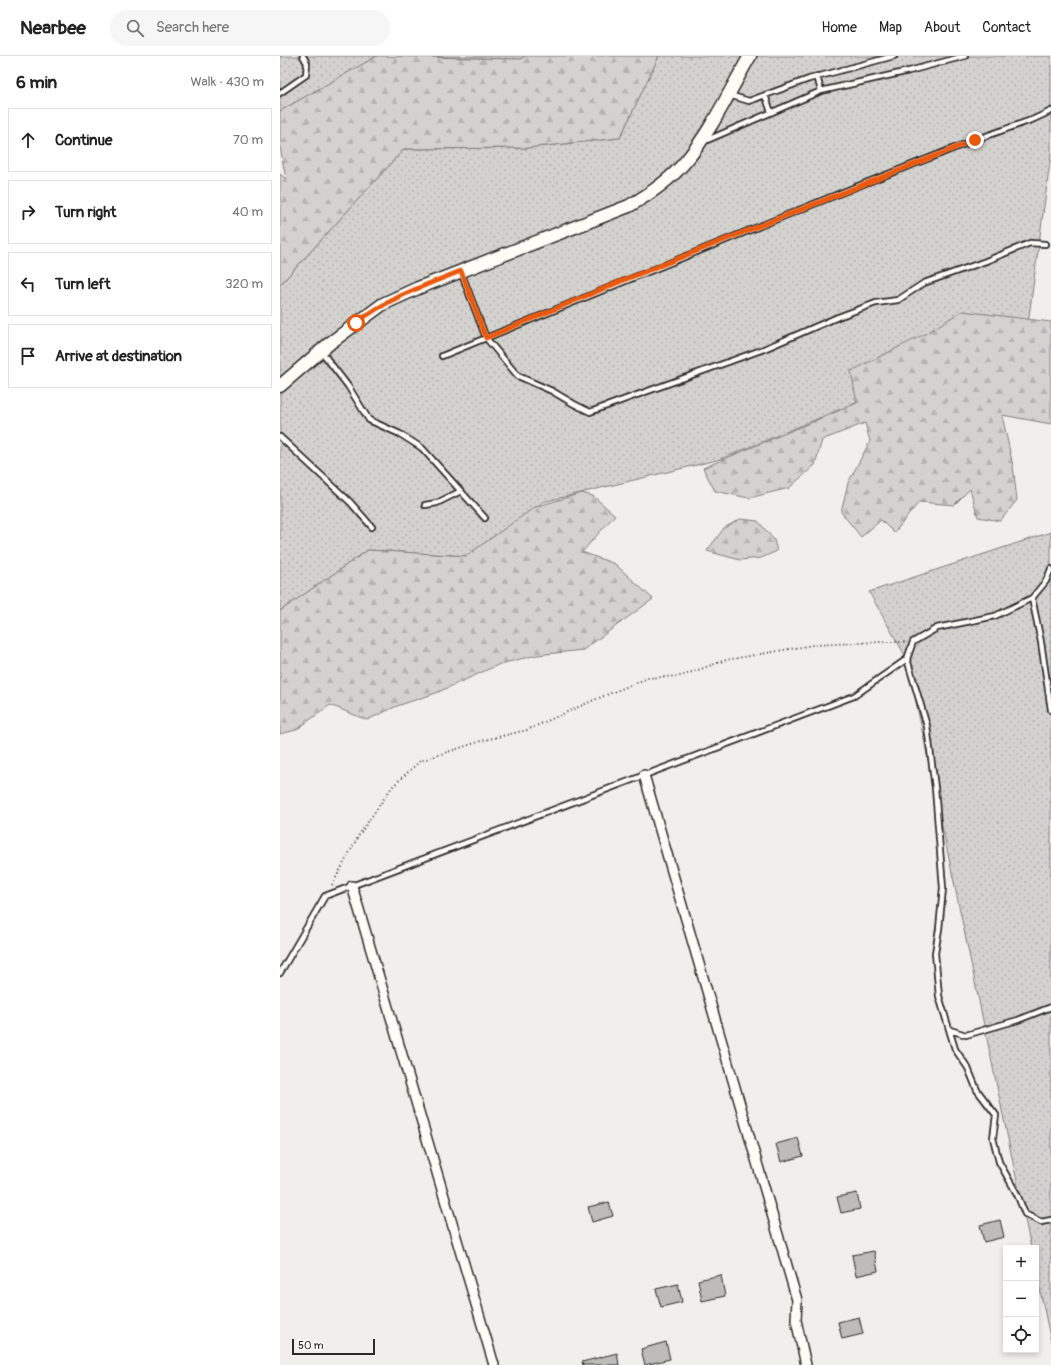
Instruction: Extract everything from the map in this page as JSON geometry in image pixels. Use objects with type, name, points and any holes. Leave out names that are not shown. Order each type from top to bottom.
[{"type":"street","points":[[280,386],[321,350],[383,304],[418,288],[629,206],[648,194],[670,176],[686,160],[698,144],[750,56]]},
{"type":"street","points":[[644,775],[797,1300],[796,1320],[806,1365]]},
{"type":"street","points":[[352,886],[494,1365]]},
{"type":"lane","points":[[280,93],[306,75],[307,63],[303,56]]},
{"type":"lane","points":[[728,94],[749,101],[817,76],[894,56]]},
{"type":"lane","points":[[698,144],[821,91],[909,71],[965,56]]},
{"type":"lane","points":[[817,76],[821,91]]},
{"type":"lane","points":[[765,95],[771,112]]},
{"type":"lane","points":[[442,356],[832,197],[975,140],[1034,119],[1051,111]]},
{"type":"lane","points":[[461,271],[486,338],[518,376],[552,391],[590,412],[764,349],[838,317],[876,303],[898,300],[924,283],[986,261],[1030,243],[1045,244]]},
{"type":"lane","points":[[321,350],[348,386],[369,420],[400,434],[422,448],[485,518]]},
{"type":"lane","points":[[280,437],[350,502],[372,528]]},
{"type":"lane","points":[[425,505],[437,503],[460,491]]},
{"type":"lane","points":[[1051,569],[1046,581],[1032,598],[995,616],[937,628],[913,642],[907,659],[926,726],[935,788],[943,888],[935,953],[939,996],[955,1049],[968,1068],[978,1090],[996,1115],[993,1138],[1000,1162],[1017,1194],[1025,1214],[1041,1222],[1051,1220]]},
{"type":"lane","points":[[1032,598],[1041,642],[1051,710]]},
{"type":"lane","points":[[280,973],[325,896],[854,696],[907,659]]},
{"type":"lane","points":[[950,1030],[966,1035],[1018,1020],[1051,1007]]},
{"type":"path","points":[[325,896],[359,835],[392,787],[420,761],[481,741],[527,730],[648,678],[681,676],[726,660],[813,644],[913,642]]},
{"type":"green space","points":[[280,56],[377,56],[280,111]]},
{"type":"green space","points":[[377,56],[521,59],[525,56],[659,56],[620,138],[527,148],[404,149],[280,285],[280,174],[286,179],[280,147],[280,111]]},
{"type":"green space","points":[[431,56],[525,56],[522,59],[455,58]]},
{"type":"green space","points":[[659,56],[1051,56],[1051,155],[1027,331],[721,459],[543,502],[466,556],[368,550],[280,611],[280,285],[404,149],[527,148],[620,138]]},
{"type":"green space","points":[[962,311],[1051,322],[1051,424],[1002,415],[1013,466],[1017,500],[1000,521],[978,517],[970,489],[954,505],[919,502],[894,533],[881,520],[861,537],[841,512],[848,483],[870,441],[865,423],[822,440],[815,465],[789,488],[749,498],[715,491],[703,468],[857,403],[851,371],[925,334]]},
{"type":"green space","points":[[582,493],[593,496],[615,515],[582,552],[615,564],[653,599],[583,650],[537,655],[500,664],[436,693],[397,706],[367,720],[330,705],[296,730],[280,734],[280,611],[368,550],[466,556],[535,507]]},
{"type":"green space","points":[[740,519],[758,521],[774,540],[777,551],[761,558],[740,560],[707,551],[724,528]]},
{"type":"green space","points":[[1051,532],[1051,1342],[1039,1285],[1039,1245],[1030,1245],[907,659],[869,592]]},
{"type":"building","points":[[798,1138],[803,1156],[781,1162],[776,1144]]},
{"type":"building","points":[[857,1193],[860,1209],[841,1213],[837,1197]]},
{"type":"building","points":[[609,1202],[613,1216],[592,1222],[588,1207]]},
{"type":"building","points":[[1000,1220],[1004,1237],[984,1242],[980,1225]]},
{"type":"building","points":[[874,1251],[878,1271],[856,1276],[852,1255]]},
{"type":"building","points":[[721,1275],[725,1296],[702,1301],[698,1280]]},
{"type":"building","points":[[678,1284],[682,1302],[661,1307],[656,1289]]},
{"type":"building","points":[[859,1317],[863,1334],[842,1339],[838,1322]]},
{"type":"building","points":[[666,1342],[670,1359],[645,1365],[641,1349]]},
{"type":"building","points":[[617,1353],[619,1365],[583,1365],[582,1362]]},
{"type":"route","points":[[356,323],[383,304],[397,297],[461,271],[486,338],[540,317],[624,280],[975,140]]}]
